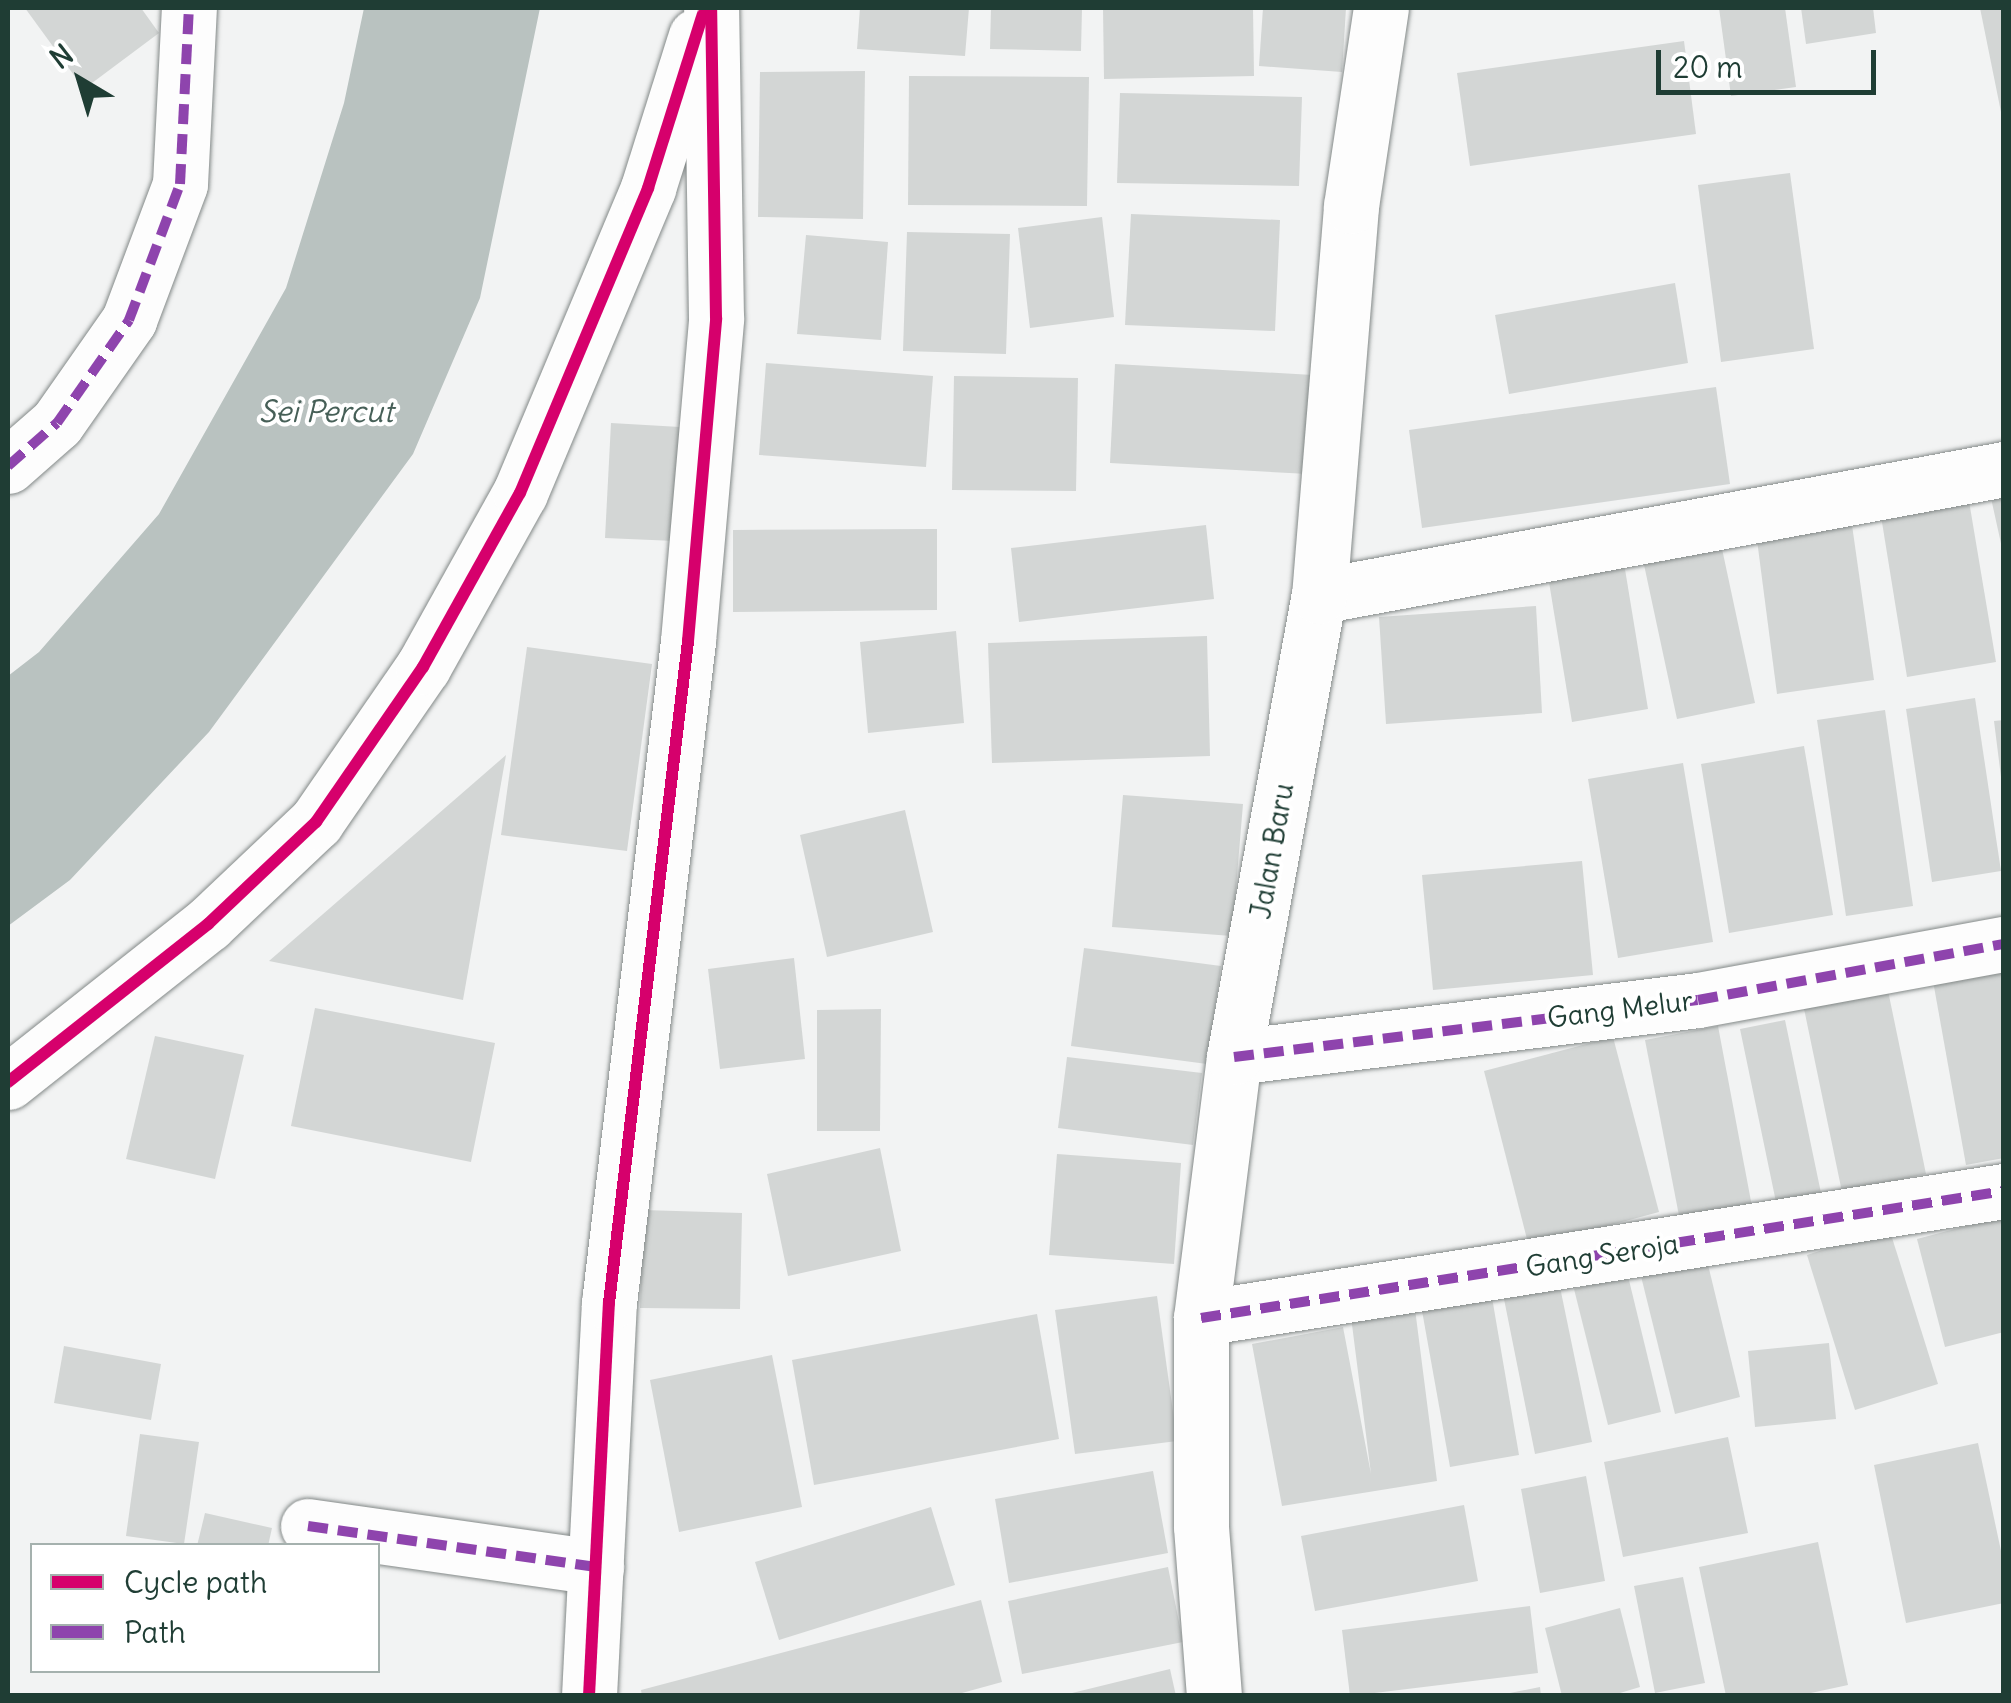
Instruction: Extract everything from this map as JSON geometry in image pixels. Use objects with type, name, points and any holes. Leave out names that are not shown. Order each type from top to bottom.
[{"type":"street","points":[[8,466],[57,423],[129,320],[180,184],[190,8]]},
{"type":"street","points":[[8,1082],[208,924],[316,822],[423,667],[520,492],[648,188],[708,8]]},
{"type":"street","points":[[589,1696],[609,1303],[688,641],[716,318],[708,8]]},
{"type":"street","name":"Jalan Baru","points":[[1214,1696],[1200,1526],[1200,1318],[1234,1057],[1320,596],[1351,206],[1381,8]]},
{"type":"street","points":[[1320,596],[2004,469]]},
{"type":"street","name":"Gang Melur","points":[[1234,1057],[1698,1000],[2004,944]]},
{"type":"street","name":"Gang Seroja","points":[[1200,1318],[2004,1191]]},
{"type":"street","points":[[308,1526],[596,1567]]},
{"type":"water","name":"Sei Percut","points":[[364,8],[540,8],[480,298],[413,454],[209,732],[70,880],[8,926],[8,676],[39,652],[159,514],[286,288],[344,103]]},
{"type":"building","points":[[25,8],[141,8],[159,33],[84,89]]},
{"type":"building","points":[[860,8],[969,8],[965,56],[857,49]]},
{"type":"building","points":[[991,8],[1082,8],[1081,51],[990,49]]},
{"type":"building","points":[[1103,8],[1253,8],[1254,76],[1104,79]]},
{"type":"building","points":[[1263,8],[1346,8],[1342,72],[1259,66]]},
{"type":"building","points":[[1719,8],[1785,8],[1796,87],[1731,96]]},
{"type":"building","points":[[1801,8],[1873,8],[1876,33],[1806,44]]},
{"type":"building","points":[[1980,8],[2004,8],[2004,117],[2002,117]]},
{"type":"building","points":[[1684,41],[1696,134],[1470,166],[1457,73]]},
{"type":"building","points":[[865,71],[863,219],[758,217],[760,72]]},
{"type":"building","points":[[909,76],[1089,77],[1087,206],[908,205]]},
{"type":"building","points":[[1120,93],[1302,97],[1299,186],[1117,183]]},
{"type":"building","points":[[1790,173],[1814,349],[1721,362],[1698,185]]},
{"type":"building","points":[[1131,214],[1280,220],[1275,331],[1125,325]]},
{"type":"building","points":[[1102,217],[1114,317],[1030,328],[1018,228]]},
{"type":"building","points":[[907,232],[1010,234],[1006,354],[903,351]]},
{"type":"building","points":[[806,235],[888,242],[881,340],[797,334]]},
{"type":"building","points":[[1675,283],[1688,363],[1509,394],[1495,315]]},
{"type":"building","points":[[766,363],[933,376],[926,467],[759,455]]},
{"type":"building","points":[[1115,364],[1313,375],[1308,474],[1110,463]]},
{"type":"building","points":[[954,376],[1078,378],[1076,491],[952,490]]},
{"type":"building","points":[[1716,387],[1730,484],[1422,528],[1409,430]]},
{"type":"building","points":[[611,423],[680,427],[675,541],[605,538]]},
{"type":"building","points":[[2004,486],[2004,548],[2002,548],[1989,489]]},
{"type":"building","points":[[1969,501],[1996,662],[1907,677],[1881,516]]},
{"type":"building","points":[[1206,525],[1214,599],[1019,622],[1011,548]]},
{"type":"building","points":[[1852,525],[1874,680],[1777,694],[1757,540]]},
{"type":"building","points":[[937,529],[937,610],[733,612],[733,530]]},
{"type":"building","points":[[1718,530],[1755,703],[1677,719],[1640,546]]},
{"type":"building","points":[[1622,551],[1648,709],[1572,722],[1546,564]]},
{"type":"building","points":[[1536,606],[1542,713],[1386,724],[1379,617]]},
{"type":"building","points":[[956,631],[964,723],[868,733],[860,642]]},
{"type":"building","points":[[1207,636],[1210,756],[992,763],[988,643]]},
{"type":"building","points":[[527,647],[652,664],[627,851],[501,835]]},
{"type":"building","points":[[1975,698],[2001,871],[1932,882],[1906,709]]},
{"type":"building","points":[[1885,710],[1913,906],[1846,916],[1817,720]]},
{"type":"building","points":[[2004,720],[2004,777],[2001,777],[1994,721]]},
{"type":"building","points":[[1804,746],[1833,915],[1729,933],[1701,764]]},
{"type":"building","points":[[506,755],[463,1000],[269,961]]},
{"type":"building","points":[[1683,763],[1713,942],[1618,958],[1588,779]]},
{"type":"building","points":[[1123,795],[1243,804],[1232,936],[1112,927]]},
{"type":"building","points":[[905,810],[933,932],[827,957],[800,835]]},
{"type":"building","points":[[1582,861],[1593,975],[1433,990],[1422,875]]},
{"type":"building","points":[[1084,948],[1221,966],[1207,1064],[1071,1046]]},
{"type":"building","points":[[794,958],[805,1059],[720,1069],[708,969]]},
{"type":"building","points":[[2004,968],[2004,1158],[1966,1165],[1933,981]]},
{"type":"building","points":[[1886,981],[1926,1174],[1842,1192],[1802,999]]},
{"type":"building","points":[[315,1008],[495,1043],[471,1162],[291,1126]]},
{"type":"building","points":[[881,1009],[880,1131],[817,1131],[817,1010]]},
{"type":"building","points":[[1785,1020],[1821,1193],[1776,1202],[1740,1029]]},
{"type":"building","points":[[1718,1026],[1753,1212],[1681,1226],[1645,1040]]},
{"type":"building","points":[[155,1036],[244,1055],[215,1179],[126,1159]]},
{"type":"building","points":[[1613,1037],[1659,1212],[1529,1247],[1484,1071]]},
{"type":"building","points":[[1067,1057],[1202,1073],[1193,1145],[1058,1128]]},
{"type":"building","points":[[880,1148],[901,1251],[788,1276],[767,1174]]},
{"type":"building","points":[[1057,1154],[1181,1163],[1174,1264],[1049,1255]]},
{"type":"building","points":[[643,1210],[742,1213],[740,1309],[640,1308]]},
{"type":"building","points":[[2004,1216],[2004,1332],[1945,1347],[1917,1239]]},
{"type":"building","points":[[1889,1228],[1938,1384],[1855,1410],[1807,1255]]},
{"type":"building","points":[[1704,1248],[1740,1397],[1675,1414],[1638,1264]]},
{"type":"building","points":[[1628,1276],[1661,1412],[1608,1425],[1574,1289]]},
{"type":"building","points":[[1489,1280],[1519,1455],[1450,1467],[1419,1294]]},
{"type":"building","points":[[1560,1287],[1592,1442],[1535,1454],[1504,1299]]},
{"type":"building","points":[[1157,1296],[1177,1441],[1075,1454],[1055,1310]]},
{"type":"building","points":[[1414,1301],[1437,1481],[1282,1506],[1252,1344],[1343,1327],[1371,1474],[1350,1309]]},
{"type":"building","points":[[1037,1314],[1059,1439],[814,1485],[792,1360]]},
{"type":"building","points":[[1829,1343],[1836,1419],[1755,1427],[1748,1351]]},
{"type":"building","points":[[64,1346],[161,1364],[151,1420],[54,1403]]},
{"type":"building","points":[[772,1355],[802,1507],[679,1532],[650,1380]]},
{"type":"building","points":[[140,1434],[199,1442],[184,1543],[126,1536]]},
{"type":"building","points":[[1728,1437],[1748,1533],[1623,1557],[1604,1462]]},
{"type":"building","points":[[1978,1443],[2004,1565],[2004,1603],[1906,1623],[1874,1465]]},
{"type":"building","points":[[1153,1471],[1168,1553],[1009,1583],[995,1499]]},
{"type":"building","points":[[1586,1476],[1605,1581],[1540,1593],[1521,1489]]},
{"type":"building","points":[[1464,1505],[1478,1581],[1315,1611],[1301,1536]]},
{"type":"building","points":[[931,1507],[955,1585],[779,1640],[755,1562]]},
{"type":"building","points":[[205,1513],[272,1528],[269,1543],[198,1543]]},
{"type":"building","points":[[1818,1542],[1848,1685],[1797,1696],[1726,1696],[1699,1567]]},
{"type":"building","points":[[1168,1567],[1183,1642],[1022,1674],[1008,1601]]},
{"type":"building","points":[[1683,1577],[1705,1683],[1655,1693],[1634,1586]]},
{"type":"building","points":[[981,1600],[1002,1682],[951,1696],[642,1696],[641,1690]]},
{"type":"building","points":[[1530,1606],[1538,1673],[1350,1696],[1342,1630]]},
{"type":"building","points":[[1620,1608],[1640,1687],[1610,1696],[1562,1696],[1545,1628]]},
{"type":"building","points":[[1170,1669],[1176,1696],[1068,1696],[1068,1694]]},
{"type":"building","points":[[1540,1687],[1541,1696],[1505,1694]]},
{"type":"marked path","points":[[8,466],[57,423],[129,320],[180,184],[189,8]]},
{"type":"marked path","points":[[1234,1057],[1698,1000],[2004,944]]},
{"type":"marked path","points":[[1201,1318],[2004,1191]]},
{"type":"marked path","points":[[308,1526],[596,1567]]},
{"type":"cycle path","points":[[589,1696],[609,1303],[688,641],[716,318],[711,8]]},
{"type":"cycle path","points":[[8,1082],[208,924],[316,822],[423,667],[520,493],[648,188],[703,14]]}]
